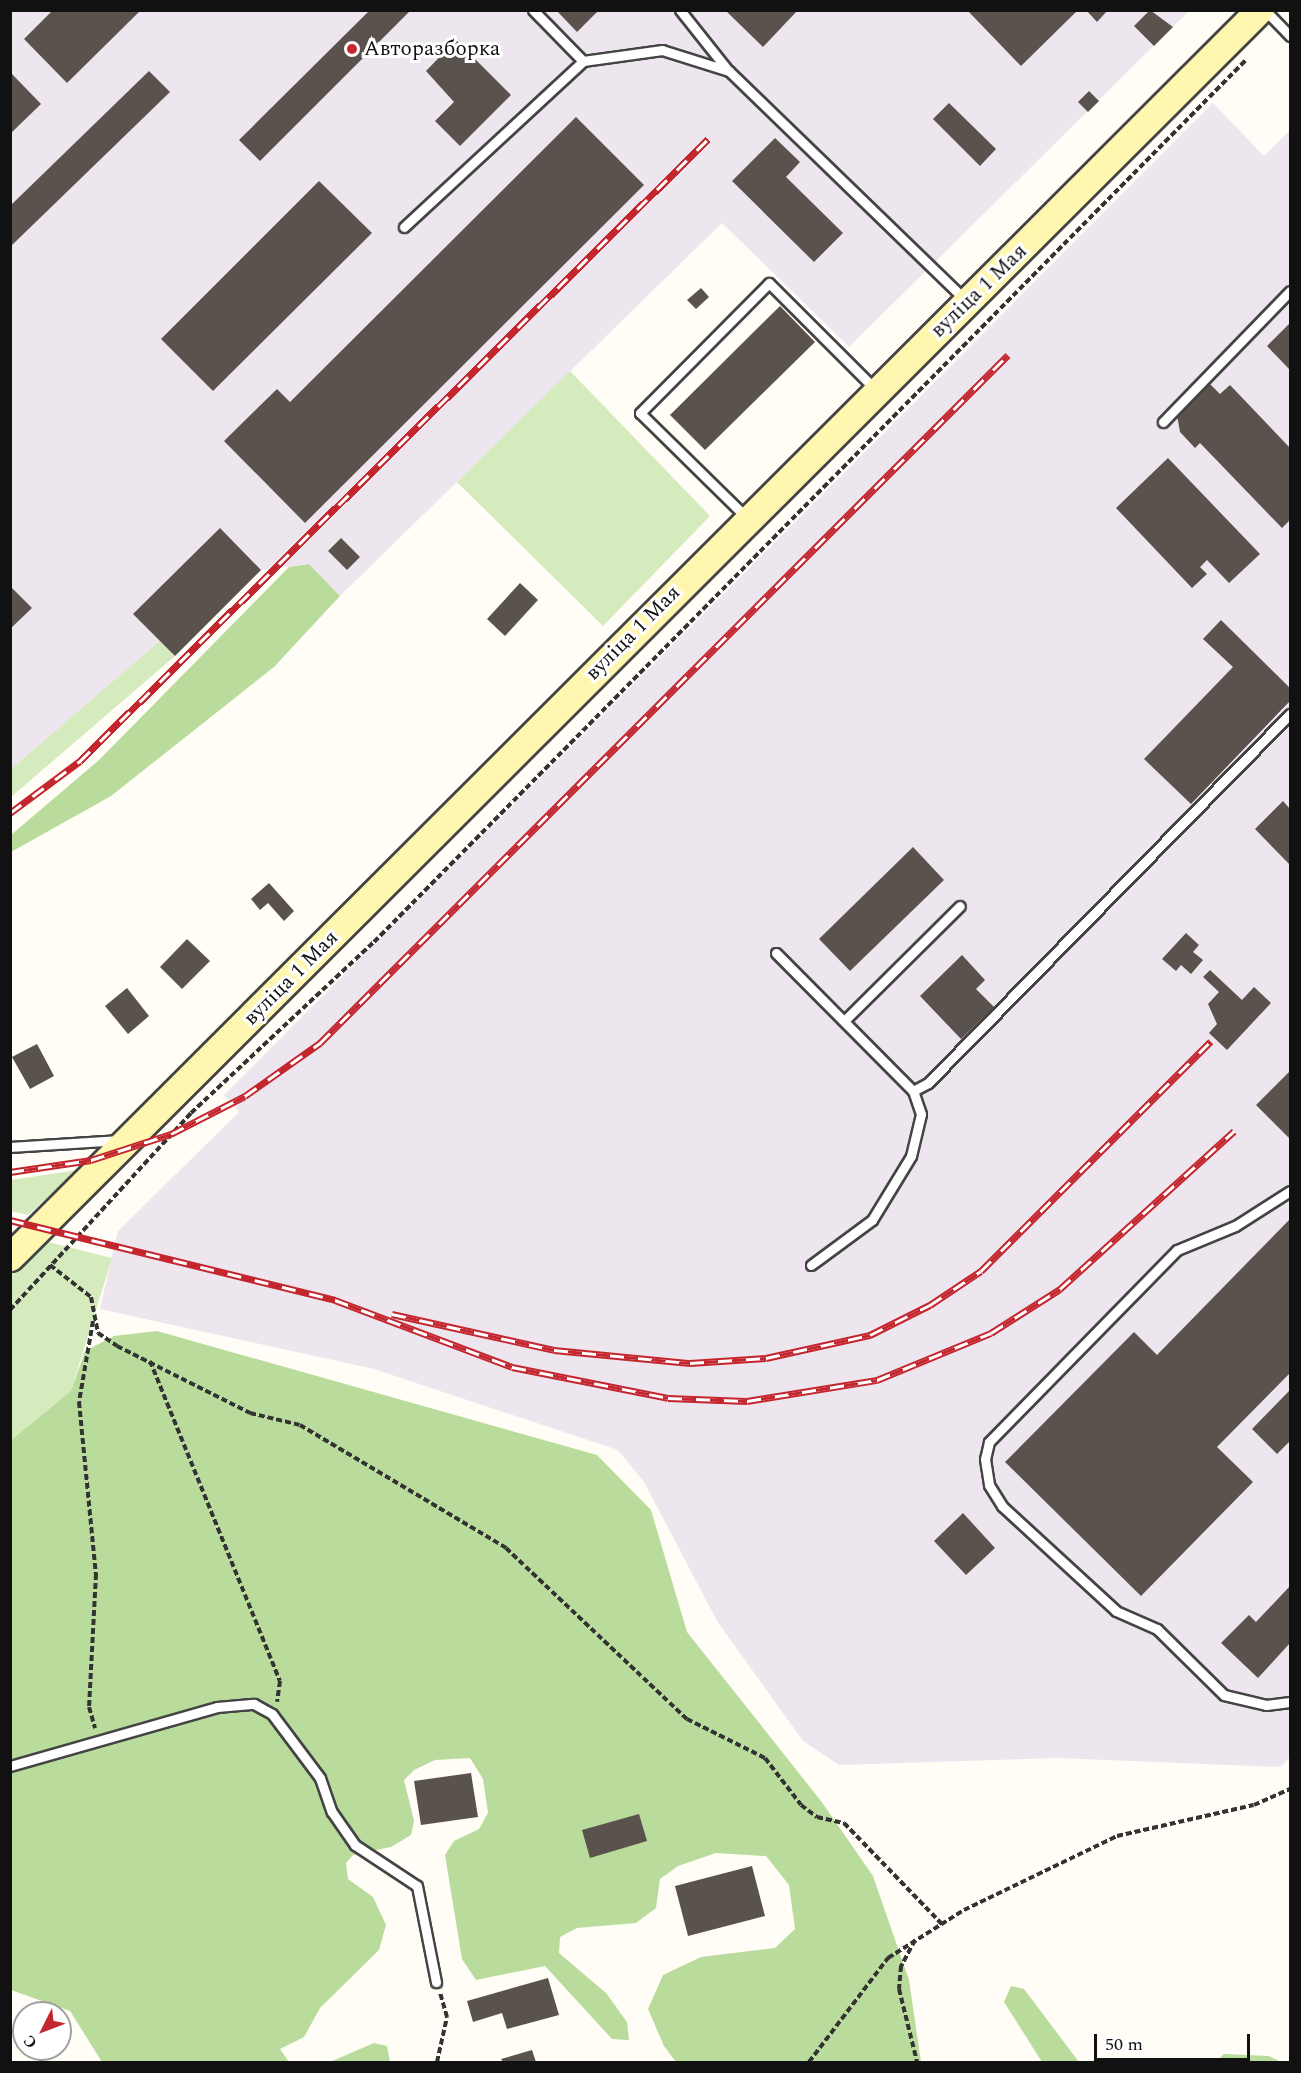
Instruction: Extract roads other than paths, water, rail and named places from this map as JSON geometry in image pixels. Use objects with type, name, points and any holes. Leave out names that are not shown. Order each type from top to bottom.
[{"type":"street","name":"вуліца 1 Мая","points":[[10,1257],[131,1139],[875,389],[1269,17]]},
{"type":"lane","points":[[533,10],[583,61]]},
{"type":"lane","points":[[680,10],[729,71],[968,303]]},
{"type":"lane","points":[[1265,10],[1269,17],[1290,36]]},
{"type":"lane","points":[[404,227],[583,61],[662,50],[729,71]]},
{"type":"lane","points":[[747,518],[640,413],[769,283],[875,389]]},
{"type":"lane","points":[[1163,422],[1290,291]]},
{"type":"lane","points":[[913,1091],[928,1083],[1290,714]]},
{"type":"lane","points":[[844,1022],[960,906]]},
{"type":"lane","points":[[776,953],[913,1091],[921,1114],[911,1156],[872,1220],[811,1265]]},
{"type":"lane","points":[[10,1148],[131,1139]]},
{"type":"lane","points":[[1290,1191],[1235,1226],[1177,1250],[989,1442],[985,1459],[989,1485],[1002,1506],[1116,1611],[1157,1629],[1224,1695],[1266,1705],[1290,1702]]},
{"type":"lane","points":[[10,1766],[217,1707],[254,1704],[272,1714],[321,1778],[332,1812],[355,1845],[417,1886],[436,1982]]},
{"type":"railway","points":[[10,813],[80,761],[708,139]]},
{"type":"railway","points":[[10,1172],[91,1160],[171,1134],[245,1096],[320,1043],[1008,355]]},
{"type":"railway","points":[[392,1314],[554,1350],[690,1363],[766,1358],[870,1335],[930,1305],[981,1271],[1211,1041]]},
{"type":"railway","points":[[10,1220],[335,1300],[512,1367],[668,1398],[747,1401],[877,1380],[991,1333],[1060,1289],[1234,1131]]},
{"type":"place","name":"Авторазборка","points":[[352,49]]}]
